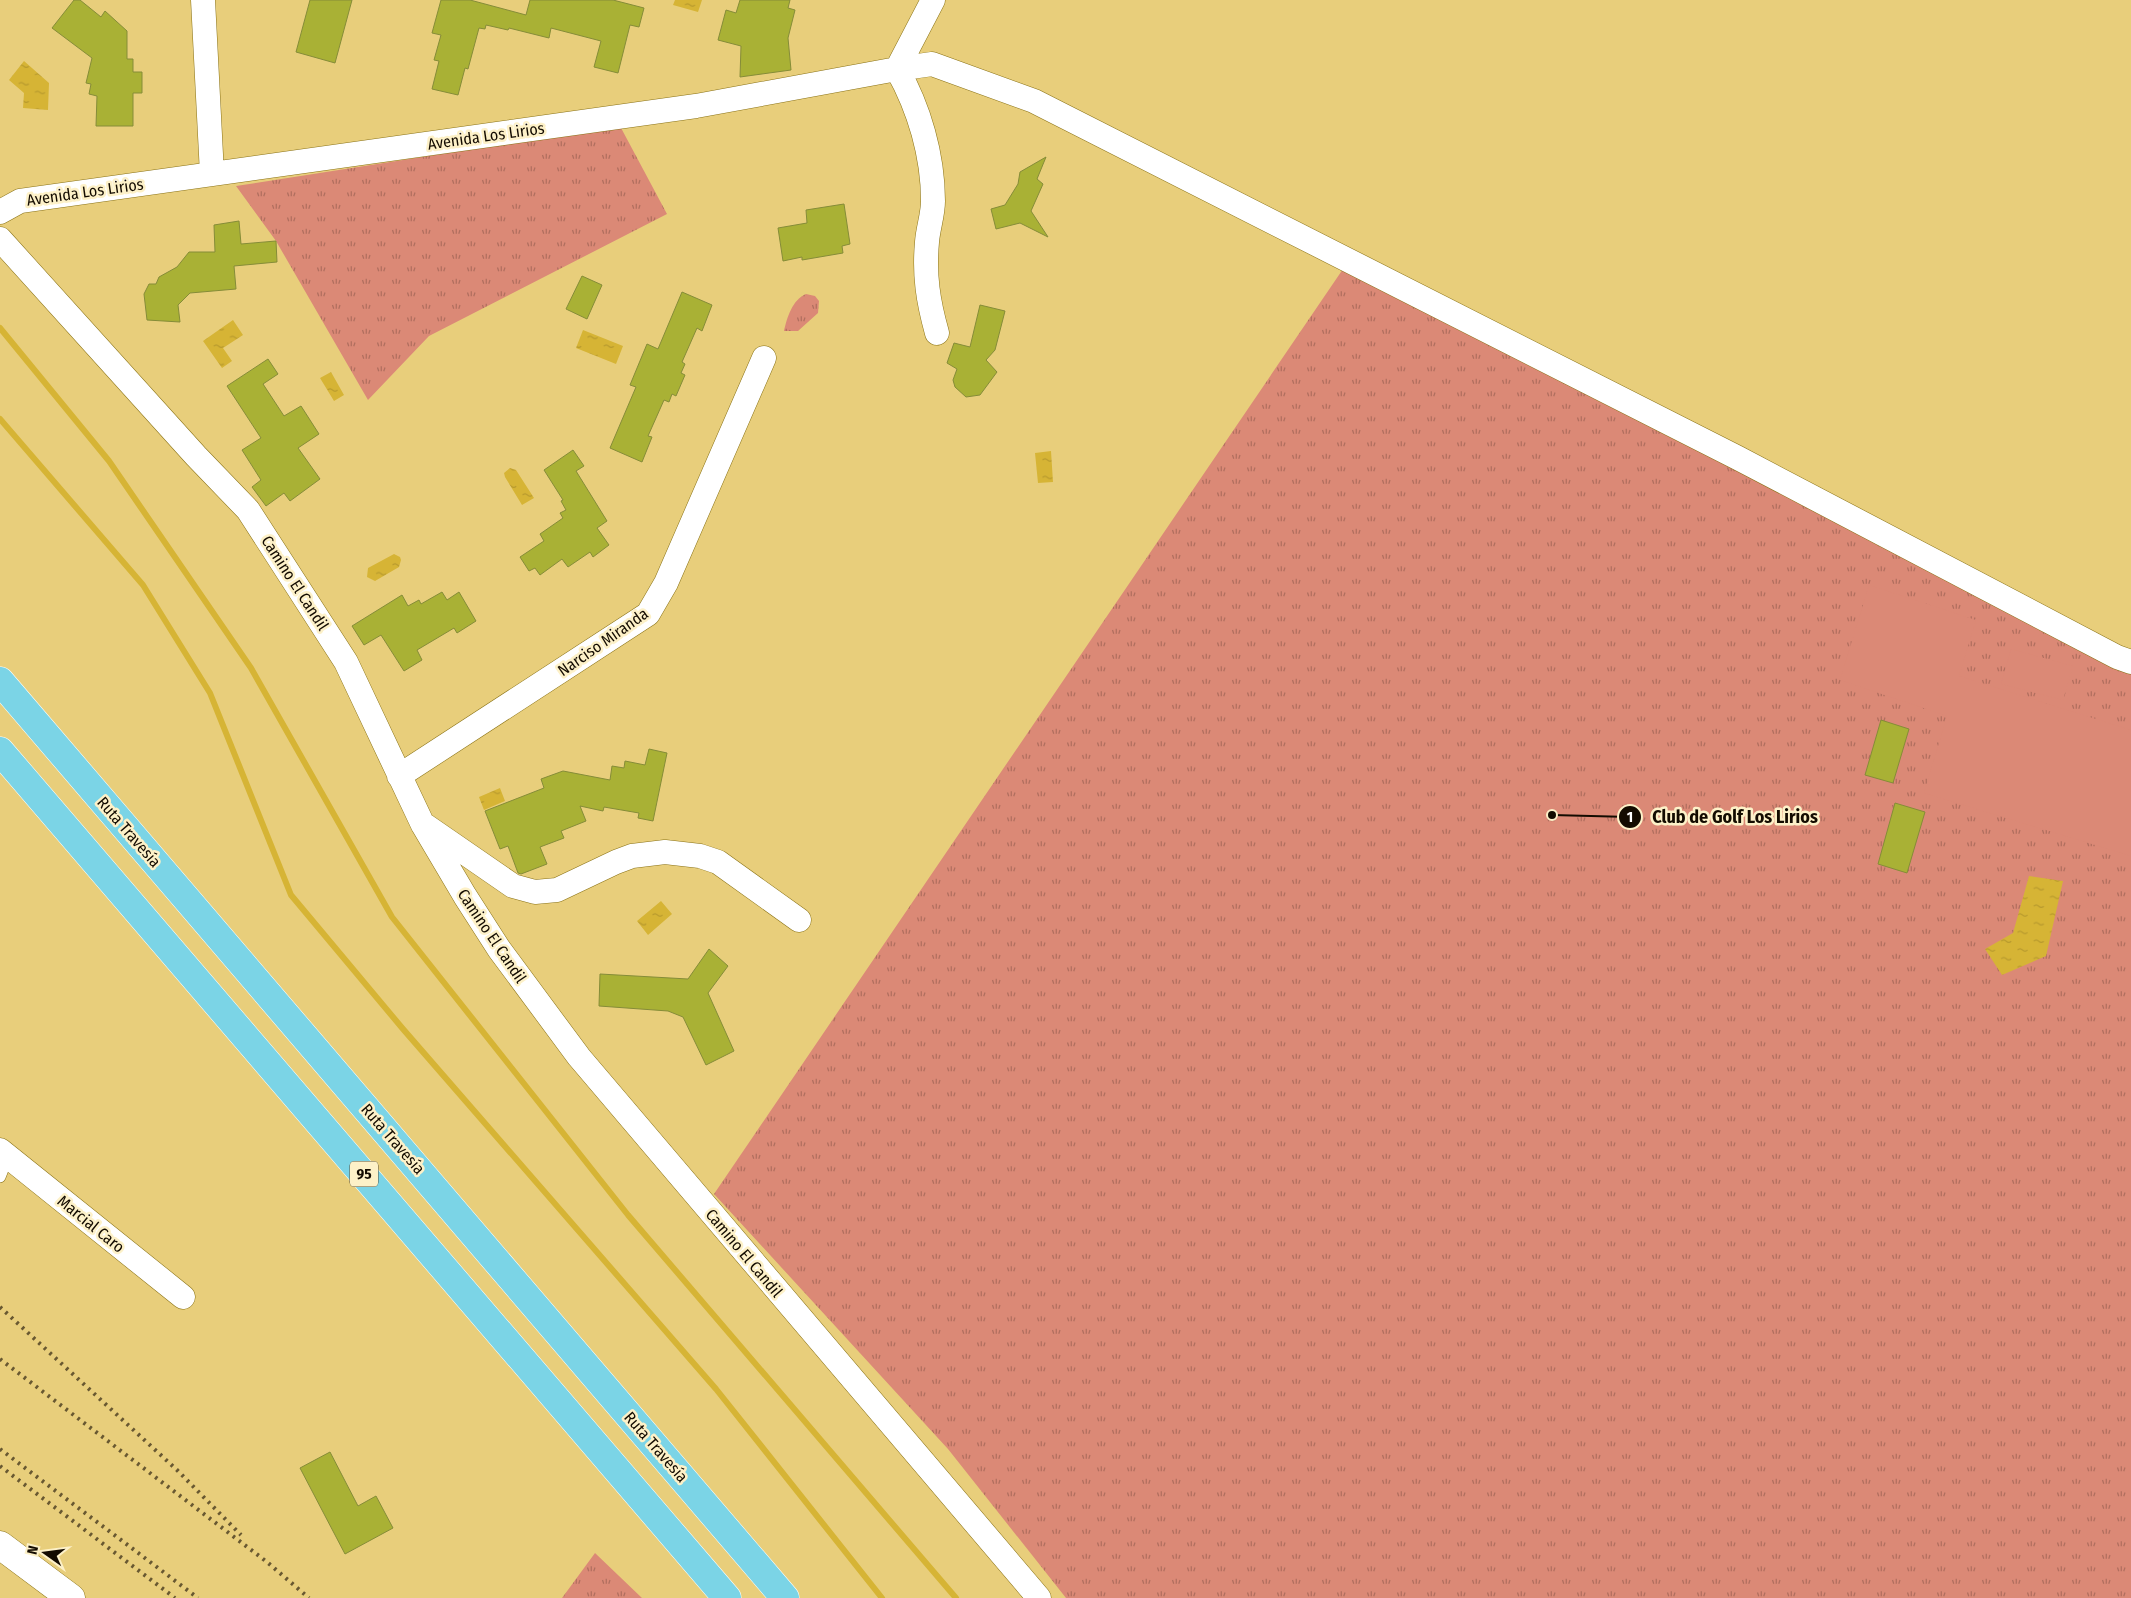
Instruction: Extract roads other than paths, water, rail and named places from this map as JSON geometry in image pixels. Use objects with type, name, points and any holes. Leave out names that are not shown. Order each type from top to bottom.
[{"type":"highway","name":"Ruta Travesía","points":[[0,682],[785,1598]]},
{"type":"highway","name":"95","points":[[0,750],[727,1598]]},
{"type":"main road","points":[[0,1546],[68,1597]]},
{"type":"street","points":[[203,0],[212,174]]},
{"type":"street","points":[[932,0],[908,51],[897,69],[914,103],[924,135],[930,171],[933,200],[927,241],[928,302],[937,333]]},
{"type":"street","name":"Avenida Los Lirios","points":[[0,212],[20,201],[696,106],[932,64],[1034,101],[1729,454],[2117,657],[2131,662]]},
{"type":"street","name":"Camino El Candil","points":[[0,239],[196,456],[248,510],[346,662],[423,825],[465,896],[499,949],[579,1057],[1039,1598]]},
{"type":"street","name":"Narciso Miranda","points":[[399,776],[648,614],[666,583],[764,358]]},
{"type":"street","points":[[423,825],[453,843],[513,886],[535,892],[557,890],[632,856],[665,852],[700,856],[718,862],[799,920]]},
{"type":"street","name":"Marcial Caro","points":[[3,1161],[183,1297]]},
{"type":"water","points":[[675,0],[702,0],[698,12],[673,5]]},
{"type":"water","points":[[24,61],[49,83],[48,110],[23,108],[24,93],[9,80]]},
{"type":"water","points":[[233,320],[243,335],[223,348],[232,361],[222,368],[203,341]]},
{"type":"water","points":[[583,330],[623,346],[616,364],[576,348]]},
{"type":"water","points":[[331,372],[344,395],[334,401],[320,378]]},
{"type":"water","points":[[1051,451],[1053,482],[1038,483],[1035,453]]},
{"type":"water","points":[[510,468],[516,470],[534,498],[522,505],[505,477],[504,473]]},
{"type":"water","points":[[394,554],[400,557],[399,567],[375,581],[367,577],[368,568]]},
{"type":"water","points":[[500,788],[505,801],[484,810],[479,797]]},
{"type":"water","points":[[2029,876],[2063,881],[2046,956],[2002,975],[1985,949],[2013,933]]},
{"type":"water","points":[[661,901],[672,914],[648,935],[637,921]]},
{"type":"waterway","points":[[0,328],[109,461],[251,668],[392,917],[628,1215],[956,1598]]},
{"type":"waterway","points":[[0,419],[143,585],[210,693],[291,895],[403,1029],[716,1389],[882,1598]]},
{"type":"railway","points":[[0,1307],[177,1470],[241,1535]]},
{"type":"railway","points":[[0,1359],[267,1562],[309,1598]]},
{"type":"railway","points":[[0,1449],[198,1598]]},
{"type":"railway","points":[[0,1466],[175,1598]]},
{"type":"place","name":"Club de Golf Los Lirios","points":[[1552,815]]}]
